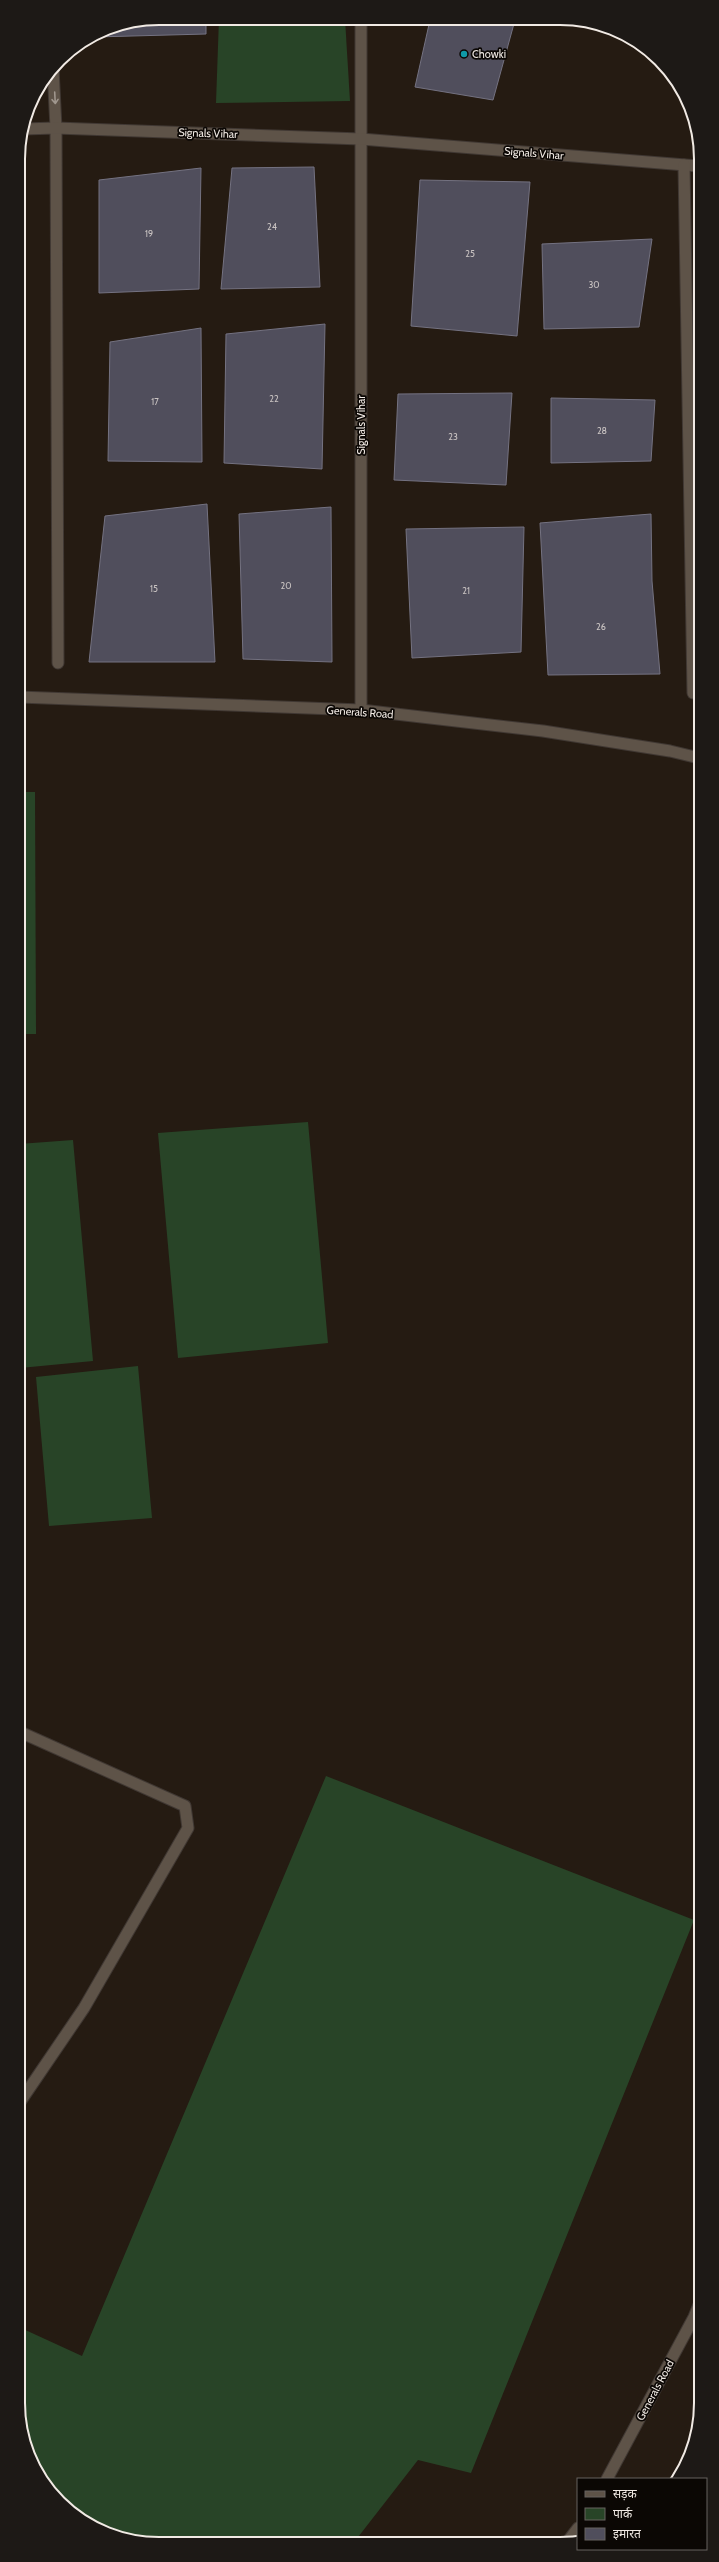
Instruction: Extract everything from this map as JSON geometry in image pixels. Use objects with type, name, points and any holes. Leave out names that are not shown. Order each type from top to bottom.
[{"type":"street","name":"Signals Vihar","points":[[361,25],[361,710]]},
{"type":"street","points":[[54,76],[56,128],[58,663]]},
{"type":"street","name":"Signals Vihar","points":[[29,129],[56,128],[360,139],[694,166]]},
{"type":"street","points":[[684,165],[693,693]]},
{"type":"street","name":"Generals Road","points":[[25,697],[361,710],[543,731],[670,751],[694,757]]},
{"type":"street","points":[[25,1734],[185,1806],[188,1828],[84,2008],[25,2095]]},
{"type":"street","name":"Generals Road","points":[[608,2478],[694,2317]]},
{"type":"green space","points":[[219,25],[345,25],[350,101],[216,103]]},
{"type":"green space","points":[[25,792],[35,792],[36,1034],[25,1034]]},
{"type":"green space","points":[[308,1122],[328,1343],[178,1358],[158,1133]]},
{"type":"green space","points":[[73,1140],[93,1361],[25,1368],[25,1144]]},
{"type":"green space","points":[[138,1366],[152,1518],[49,1526],[36,1377]]},
{"type":"green space","points":[[326,1776],[694,1920],[471,2473],[418,2460],[358,2537],[159,2537],[141,2536],[116,2530],[84,2514],[64,2498],[53,2485],[35,2454],[26,2421],[25,2330],[82,2356]]},
{"type":"building","points":[[150,25],[206,25],[206,34],[105,37],[116,32]]},
{"type":"building","name":"Chowki","points":[[429,25],[514,25],[493,100],[415,87]]},
{"type":"building","points":[[314,167],[320,287],[221,289],[232,168]]},
{"type":"building","points":[[201,168],[199,289],[99,293],[99,180]]},
{"type":"building","points":[[420,180],[530,182],[517,336],[411,326]]},
{"type":"building","points":[[652,239],[639,327],[544,329],[542,244]]},
{"type":"building","points":[[325,324],[322,469],[224,463],[226,334]]},
{"type":"building","points":[[201,328],[202,462],[108,461],[110,342]]},
{"type":"building","points":[[512,393],[506,485],[394,480],[398,394]]},
{"type":"building","points":[[551,398],[655,400],[651,461],[551,463]]},
{"type":"building","points":[[207,504],[215,662],[89,662],[105,516]]},
{"type":"building","points":[[331,507],[332,662],[243,659],[239,514]]},
{"type":"building","points":[[651,514],[652,581],[660,674],[548,675],[540,523]]},
{"type":"building","points":[[524,527],[521,652],[412,658],[406,529]]},
{"type":"place","name":"Chowki","points":[[464,54]]}]
